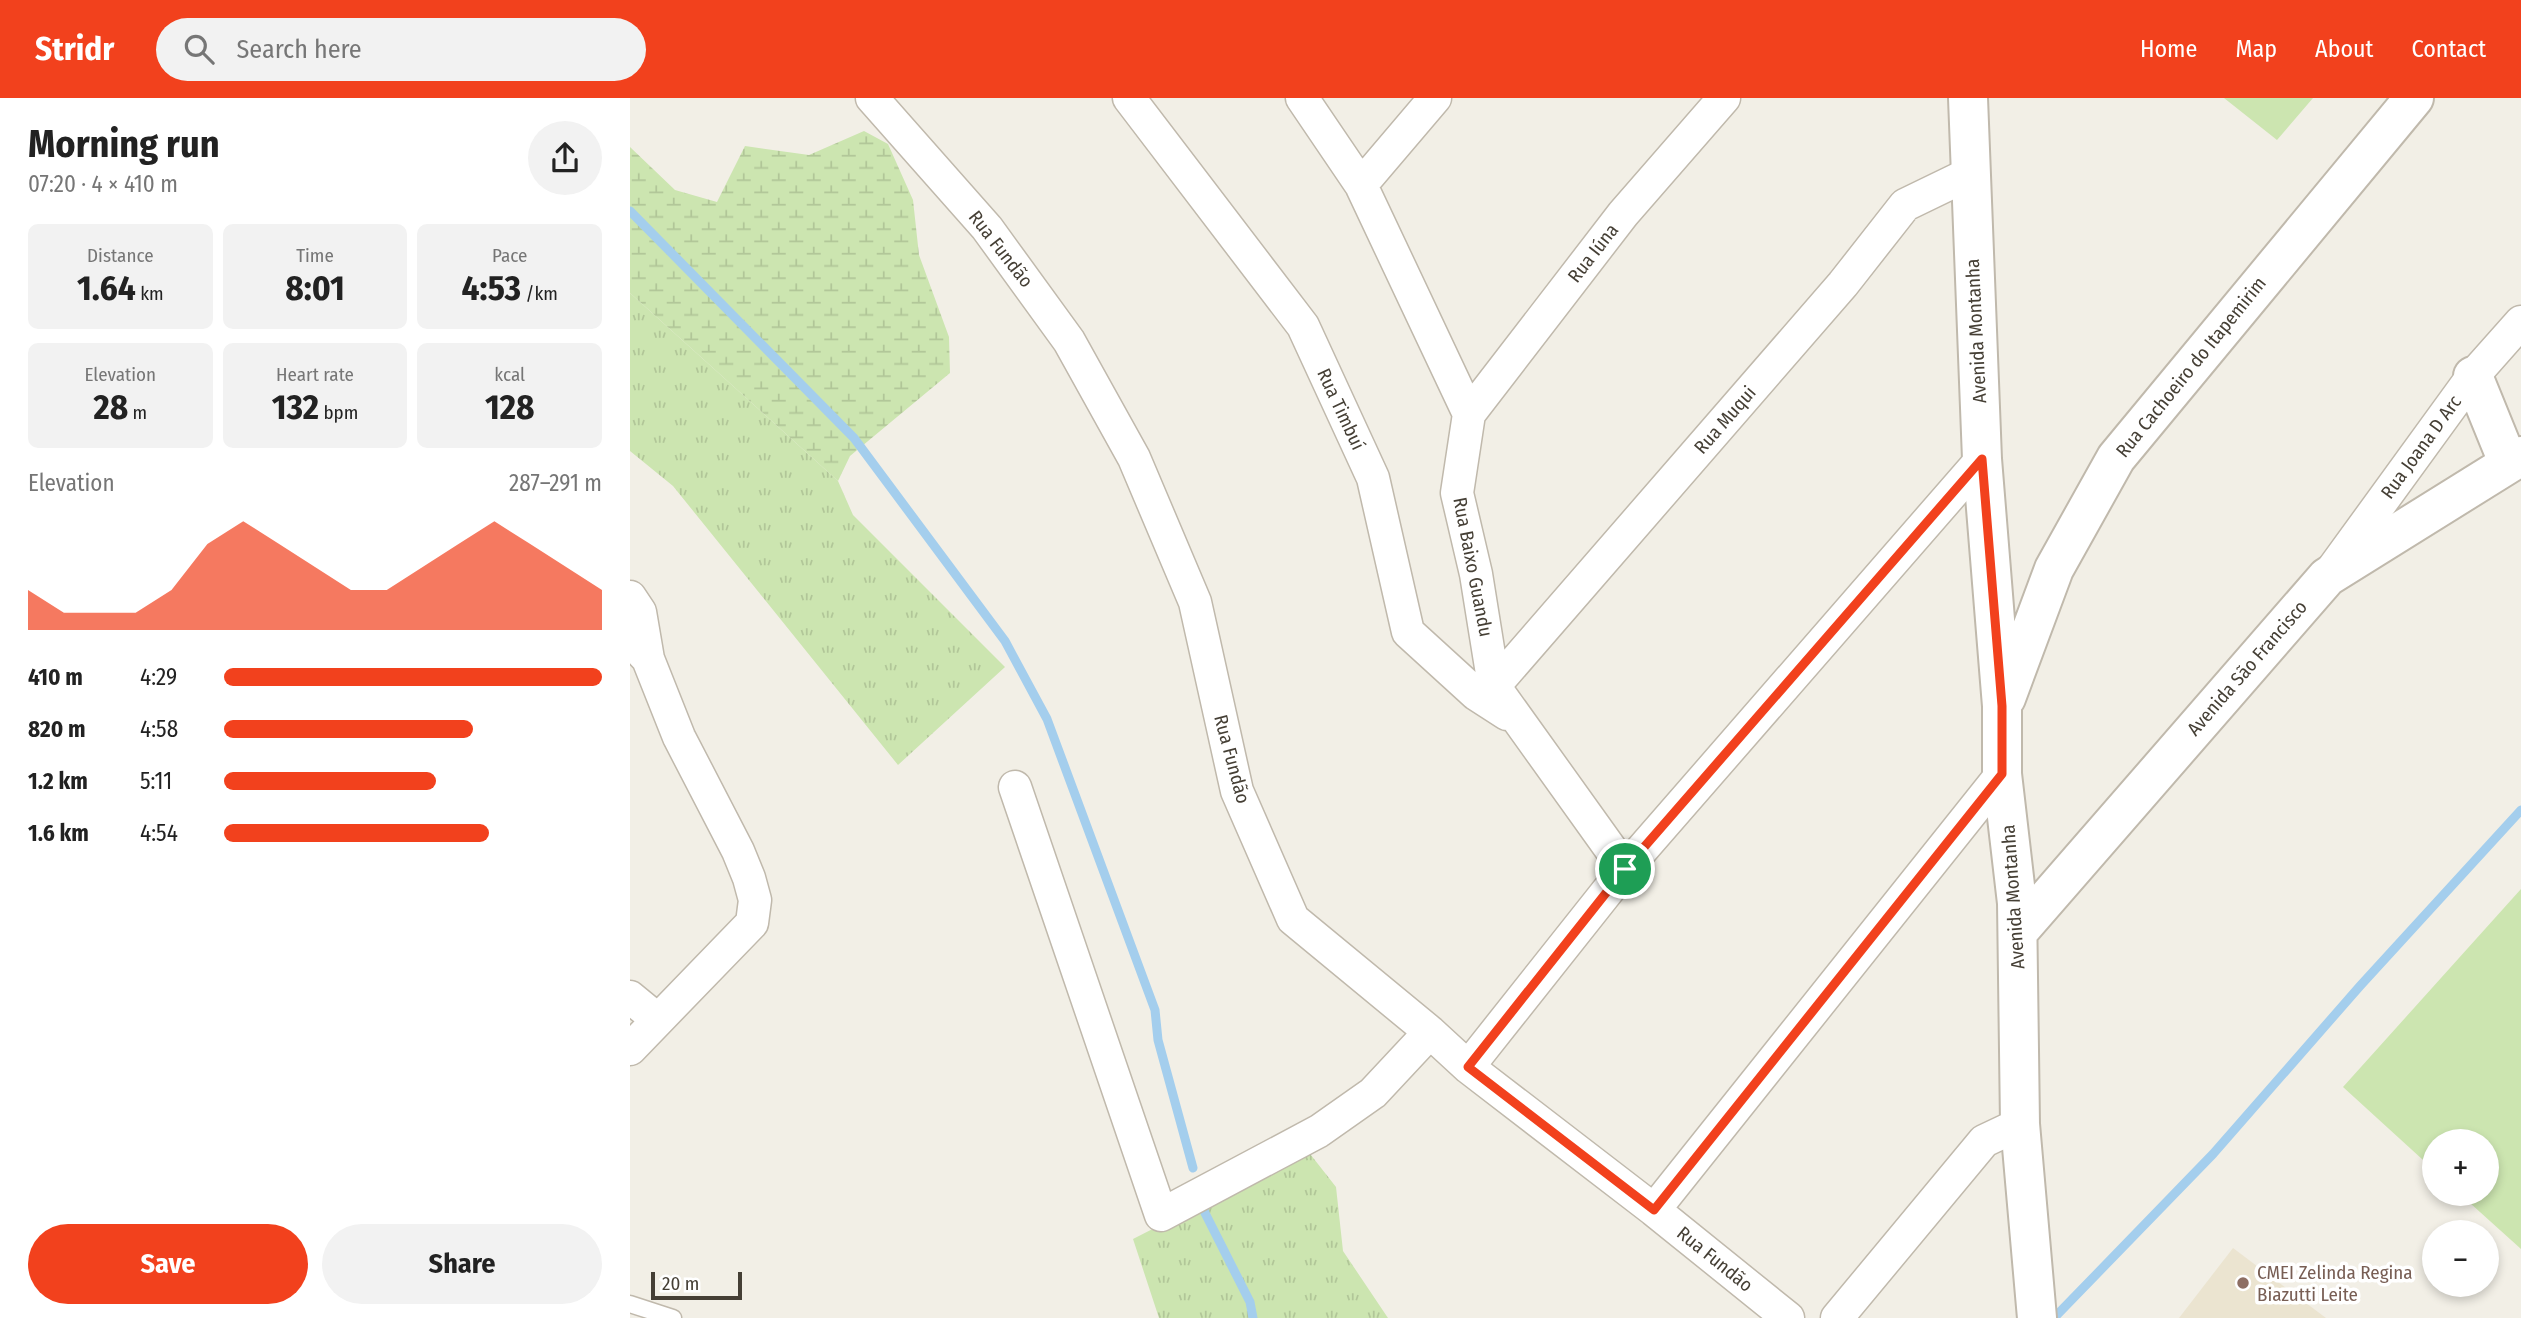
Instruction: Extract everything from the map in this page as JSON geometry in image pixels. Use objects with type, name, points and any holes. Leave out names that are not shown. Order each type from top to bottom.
[{"type":"street","name":"Rua Fundão","points":[[872,98],[995,239],[1069,341],[1134,458],[1195,602],[1237,791],[1293,919],[1430,1032],[1468,1067],[1654,1210],[1788,1318]]},
{"type":"street","name":"Rua Timbuí","points":[[1129,98],[1303,326],[1373,478],[1408,632],[1476,694],[1521,722]]},
{"type":"street","points":[[1302,98],[1361,185],[1469,414]]},
{"type":"street","points":[[1361,185],[1435,98]]},
{"type":"street","name":"Rua Iúna","points":[[1469,414],[1623,214],[1724,98]]},
{"type":"street","name":"Avenida Montanha","points":[[1968,98],[1982,459],[2002,706],[2002,774],[2017,903],[2020,1124],[2035,1302]]},
{"type":"street","name":"Rua Cachoeiro do Itapemirim","points":[[2002,706],[2054,569],[2116,458],[2414,98]]},
{"type":"street","name":"Rua Muqui","points":[[1494,686],[1843,284],[1905,205],[1969,174]]},
{"type":"street","name":"Rua Joana D Arc","points":[[2327,577],[2473,376],[2521,322]]},
{"type":"street","points":[[2473,376],[2515,459]]},
{"type":"street","name":"Rua Baixo Guandu","points":[[1469,414],[1457,493],[1476,574],[1494,686],[1625,869]]},
{"type":"street","points":[[1468,1067],[1625,869],[1982,459]]},
{"type":"street","name":"Avenida São Francisco","points":[[2018,932],[2327,577],[2515,459]]},
{"type":"street","points":[[630,597],[640,612],[639,649],[679,737],[738,851],[755,900],[752,923],[630,1049]]},
{"type":"street","points":[[1654,1210],[2002,774]]},
{"type":"street","points":[[1015,787],[1161,1215],[1319,1130],[1373,1093],[1430,1032]]},
{"type":"street","points":[[630,997],[658,1020]]},
{"type":"street","points":[[1837,1318],[1984,1141],[2020,1124]]},
{"type":"lane","points":[[630,1304],[673,1318]]},
{"type":"shaded area","name":"CMEI Zelinda Regina Biazutti Leite","points":[[2233,1248],[2326,1318],[2179,1318]]},
{"type":"green space","points":[[2224,98],[2313,98],[2277,140]]},
{"type":"green space","points":[[864,131],[888,144],[913,200],[919,255],[949,337],[950,373],[850,456],[838,481],[630,293],[630,147],[675,190],[717,202],[745,146],[809,155]]},
{"type":"green space","points":[[630,293],[838,481],[853,515],[1005,667],[898,765],[673,486],[630,451]]},
{"type":"green space","points":[[2521,889],[2521,1249],[2499,1229],[2499,1220],[2489,1220],[2473,1206],[2499,1206],[2499,1129],[2422,1129],[2422,1159],[2343,1087]]},
{"type":"green space","points":[[1307,1150],[1336,1187],[1343,1251],[1388,1318],[1159,1318],[1133,1239]]},
{"type":"waterway","points":[[630,211],[854,438],[1005,641],[1047,719],[1155,1010],[1158,1040],[1193,1168]]},
{"type":"waterway","points":[[2054,1318],[2213,1154],[2360,986],[2521,810]]},
{"type":"waterway","points":[[1202,1199],[1205,1213],[1250,1302],[1253,1318]]},
{"type":"place","name":"CMEI Zelinda Regina Biazutti Leite","points":[[2243,1283]]},
{"type":"route","points":[[1982,459],[2002,706],[2002,774],[1654,1210],[1468,1067],[1625,869],[1982,459]]}]
